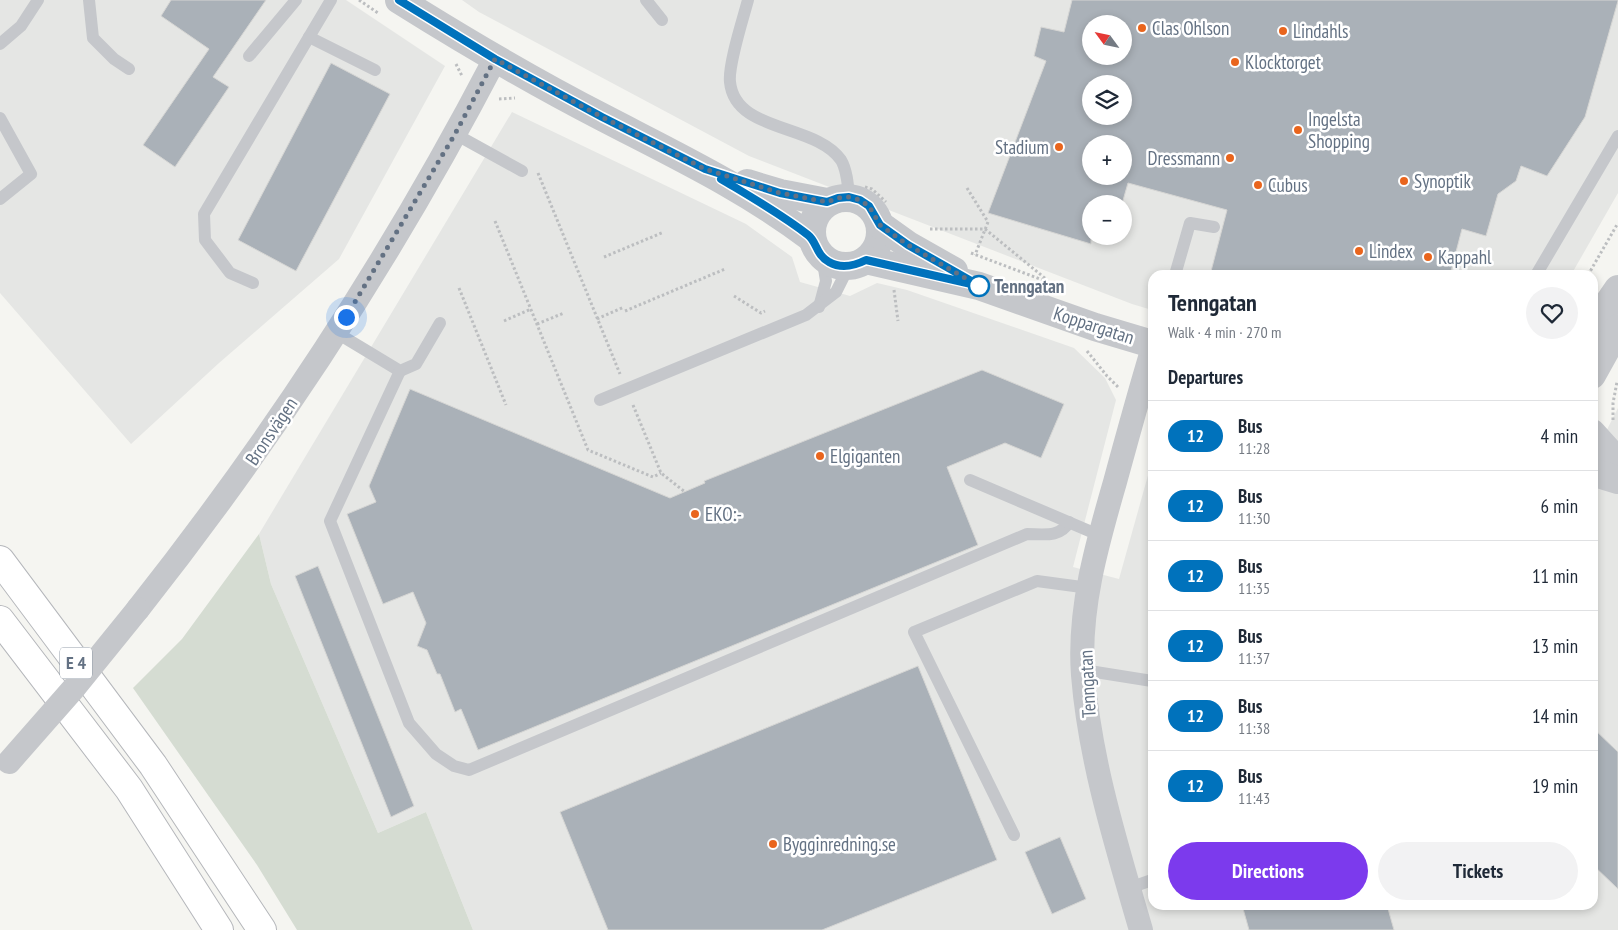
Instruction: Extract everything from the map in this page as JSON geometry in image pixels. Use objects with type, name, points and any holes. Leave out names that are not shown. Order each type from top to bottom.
[{"type":"highway","name":"E 4","points":[[0,560],[152,765],[262,930]]},
{"type":"highway","name":"E 4","points":[[0,620],[129,789],[219,930]]},
{"type":"street","points":[[399,0],[495,59],[611,122],[705,169],[769,208],[816,247],[830,262],[858,263],[878,244],[880,225],[869,206],[780,193],[705,169]]},
{"type":"street","name":"Bronsvägen","points":[[4,766],[74,688],[138,609],[241,475],[337,333],[455,134],[495,59]]},
{"type":"street","points":[[816,247],[814,218],[838,200]]},
{"type":"street","name":"Koppargatan","points":[[880,225],[908,245],[980,286]]},
{"type":"street","name":"Koppargatan","points":[[858,263],[980,286],[1095,327],[1148,343]]},
{"type":"street","points":[[1598,318],[1618,289]]},
{"type":"street","points":[[1598,364],[1618,328]]},
{"type":"street","name":"Tenngatan","points":[[1141,930],[1090,736],[1083,670],[1085,606],[1101,536],[1148,365]]},
{"type":"street","points":[[1604,430],[1618,462]]},
{"type":"street","points":[[1598,474],[1618,480]]},
{"type":"lane","points":[[0,44],[20,26],[38,0]]},
{"type":"lane","points":[[89,0],[93,38],[114,59],[130,69]]},
{"type":"lane","points":[[249,56],[296,0]]},
{"type":"lane","points":[[253,283],[230,273],[205,240],[204,214],[331,0]]},
{"type":"lane","points":[[646,0],[662,20]]},
{"type":"lane","points":[[748,0],[730,82],[735,98],[747,112],[763,121],[812,138],[828,146],[842,161],[848,182],[838,200]]},
{"type":"lane","points":[[309,37],[375,70]]},
{"type":"lane","points":[[0,118],[32,174],[0,198]]},
{"type":"lane","points":[[455,134],[522,171]]},
{"type":"lane","points":[[1539,270],[1618,136]]},
{"type":"lane","points":[[1176,270],[1190,223],[1214,227]]},
{"type":"lane","points":[[816,247],[826,280],[819,306]]},
{"type":"lane","points":[[600,400],[806,315],[836,292],[858,263]]},
{"type":"lane","points":[[440,323],[416,364],[400,371],[330,521],[409,723],[436,754],[454,766],[470,770],[1026,534],[1056,534],[1065,530],[1069,522]]},
{"type":"lane","points":[[337,333],[400,371]]},
{"type":"lane","points":[[970,480],[1101,536]]},
{"type":"lane","points":[[1014,835],[914,632],[1037,581],[1089,588]]},
{"type":"lane","points":[[1083,670],[1148,680]]},
{"type":"lane","points":[[1129,888],[1148,881]]},
{"type":"path","points":[[537,170],[661,473],[685,492]]},
{"type":"path","points":[[967,188],[988,222],[975,254]]},
{"type":"path","points":[[495,221],[588,450],[652,477],[661,473]]},
{"type":"path","points":[[1591,270],[1618,223]]},
{"type":"path","points":[[923,229],[985,229],[1050,283]]},
{"type":"path","points":[[604,256],[664,232]]},
{"type":"path","points":[[597,318],[625,309],[725,269]]},
{"type":"path","points":[[459,288],[506,406]]},
{"type":"path","points":[[894,288],[898,321]]},
{"type":"path","points":[[734,296],[761,313],[769,310]]},
{"type":"path","points":[[504,321],[531,310]]},
{"type":"path","points":[[537,324],[564,313]]},
{"type":"path","points":[[1080,344],[1112,382],[1123,390],[1139,396]]},
{"type":"path","points":[[1604,430],[1618,380]]},
{"type":"shaded area","points":[[0,0],[346,0],[445,66],[339,259],[219,363],[131,444],[0,293]]},
{"type":"shaded area","points":[[462,0],[1618,0],[1618,193],[1574,270],[1148,270],[1148,309],[749,156],[479,12]]},
{"type":"shaded area","points":[[512,112],[746,224],[792,257],[800,282],[850,296],[877,283],[907,290],[1074,348],[1105,378],[1116,400],[1073,567],[1119,579],[1148,475],[1148,910],[1598,910],[1598,447],[1618,408],[1618,930],[473,930],[426,812],[378,833],[271,584],[259,534]]},
{"type":"shaded area","points":[[259,534],[271,584],[378,833],[426,812],[473,930],[297,930],[257,865],[133,688],[182,639]]},
{"type":"building","points":[[171,0],[266,0],[213,77],[229,87],[175,167],[143,145],[209,49],[161,16]]},
{"type":"building","name":"Ingelsta Shopping","points":[[1072,0],[1618,0],[1585,117],[1547,176],[1521,166],[1516,181],[1498,194],[1486,236],[1462,229],[1451,270],[1211,270],[1227,210],[1132,184],[1132,135],[1082,135],[1082,185],[1127,185],[1125,195],[1082,195],[1082,241],[988,213],[1046,61],[1034,56],[1041,27],[1064,32]]},
{"type":"building","points":[[331,63],[390,94],[296,271],[238,240]]},
{"type":"building","points":[[982,370],[1064,404],[1041,458],[1005,443],[947,467],[978,545],[478,750],[461,709],[455,712],[440,674],[437,674],[427,650],[417,646],[426,623],[413,592],[383,604],[347,514],[376,502],[369,486],[410,389],[670,498],[705,483],[704,481]]},
{"type":"building","points":[[318,566],[414,806],[391,817],[295,576]]},
{"type":"building","points":[[918,666],[997,860],[822,930],[608,930],[560,812]]},
{"type":"building","points":[[1598,733],[1618,752],[1618,889],[1598,870]]},
{"type":"building","points":[[1060,837],[1086,899],[1052,914],[1025,852]]},
{"type":"building","points":[[1243,910],[1388,910],[1394,930],[1249,930]]},
{"type":"bus line","name":"12","points":[[399,0],[495,59],[602,117],[705,169],[780,193],[827,202],[849,197],[860,200],[876,214],[880,225],[908,245],[980,286],[866,260],[850,266],[839,266],[822,256],[815,248],[811,238],[795,225],[721,179]]},
{"type":"place","name":"Clas Ohlson","points":[[1142,28]]},
{"type":"place","name":"Lindahls","points":[[1283,31]]},
{"type":"place","name":"Klocktorget","points":[[1235,62]]},
{"type":"place","name":"Ingelsta Shopping","points":[[1298,130]]},
{"type":"place","name":"Stadium","points":[[1059,147]]},
{"type":"place","name":"Dressmann","points":[[1230,158]]},
{"type":"place","name":"Synoptik","points":[[1404,181]]},
{"type":"place","name":"Cubus","points":[[1258,185]]},
{"type":"place","name":"Lindex","points":[[1359,251]]},
{"type":"place","name":"Kappahl","points":[[1428,257]]},
{"type":"place","name":"Tenngatan","points":[[979,286]]},
{"type":"place","name":"Elgiganten","points":[[820,456]]},
{"type":"place","name":"EKO:-","points":[[695,514]]},
{"type":"place","name":"Bygginredning.se","points":[[773,844]]},
{"type":"route","points":[[346,317],[455,134],[495,59],[602,117],[705,169],[780,193],[827,202],[849,197],[860,200],[876,214],[880,225],[908,245],[979,286]]}]
